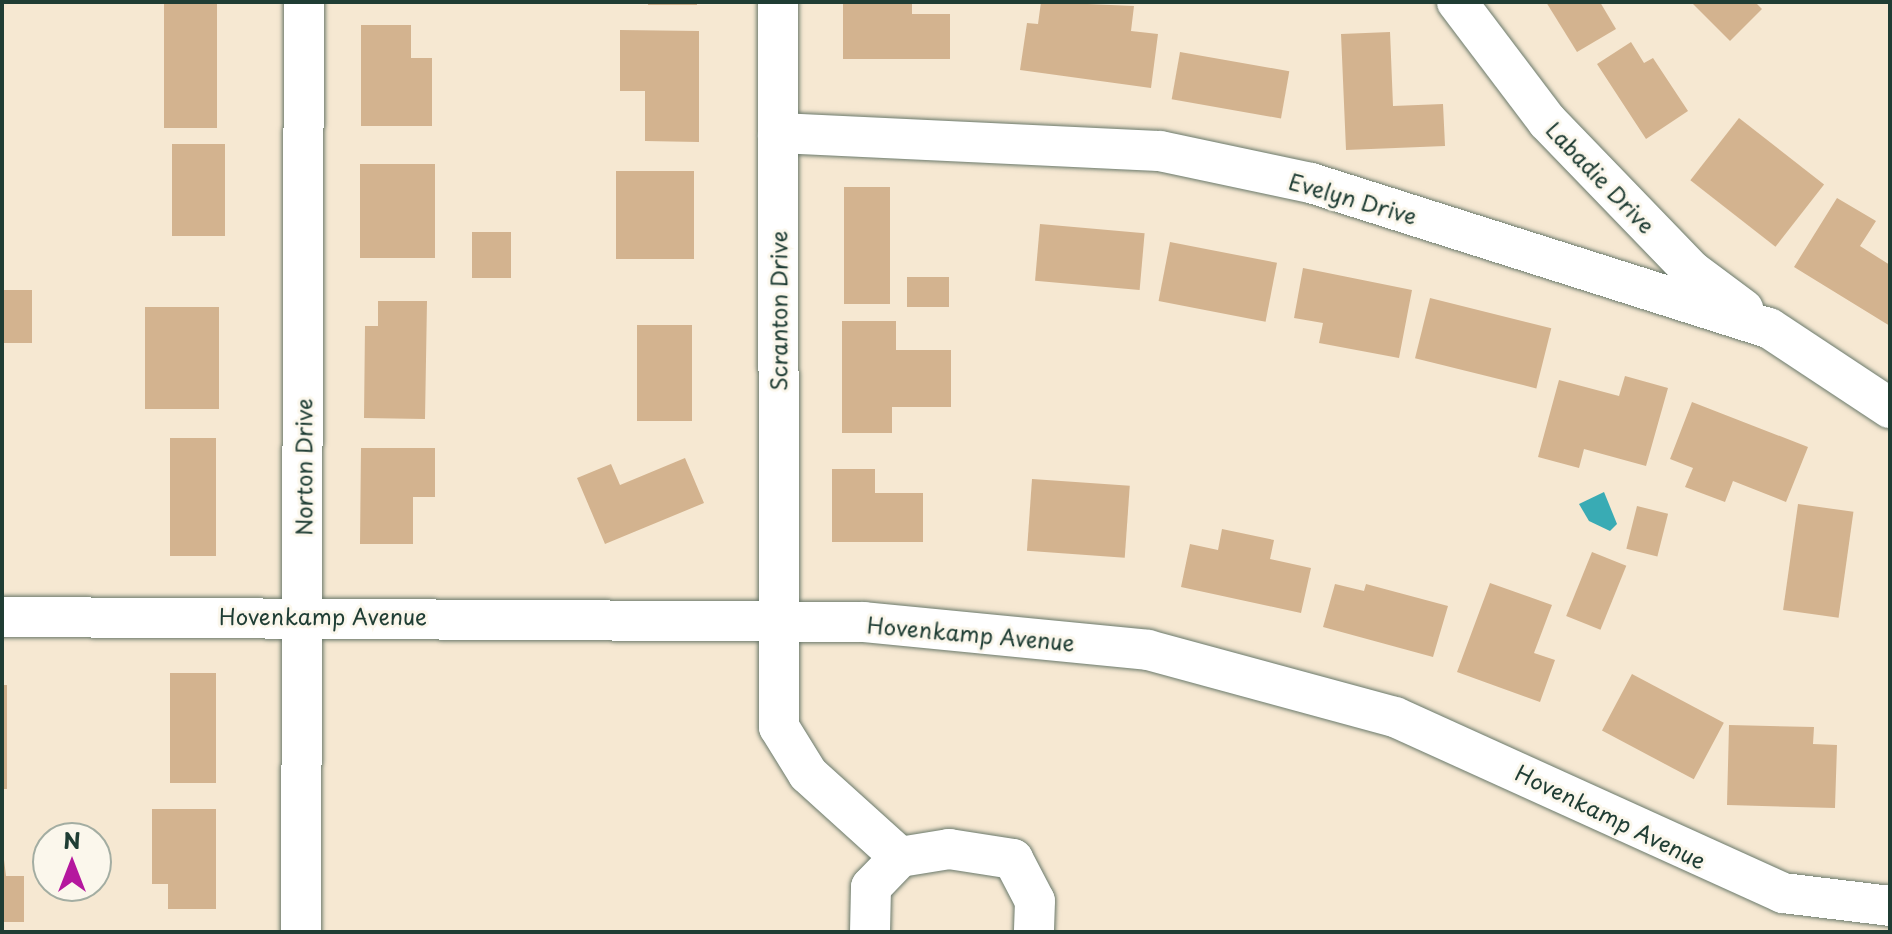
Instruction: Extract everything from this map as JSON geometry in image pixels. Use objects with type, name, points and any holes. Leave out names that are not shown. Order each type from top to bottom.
[{"type":"street","name":"Norton Drive","points":[[301,932],[304,2]]},
{"type":"street","name":"Scranton Drive","points":[[778,2],[779,727],[808,774],[900,857]]},
{"type":"street","name":"Labadie Drive","points":[[1457,2],[1547,121],[1692,271],[1769,328]]},
{"type":"street","name":"Evelyn Drive","points":[[778,133],[1160,151],[1311,183],[1769,328],[1890,408]]},
{"type":"street","name":"Hovenkamp Avenue","points":[[2,617],[303,615],[778,620],[1148,650],[1233,669],[1395,717],[1783,893],[1890,906]]},
{"type":"street","points":[[870,932],[871,887],[900,857],[949,849],[1013,859],[1035,901],[1034,932]]},
{"type":"water","points":[[1604,492],[1617,524],[1610,531],[1589,521],[1579,504]]},
{"type":"building","points":[[164,2],[217,2],[217,128],[164,128]]},
{"type":"building","points":[[648,2],[697,2],[697,5],[648,5]]},
{"type":"building","points":[[843,2],[912,2],[912,14],[950,14],[950,59],[843,59]]},
{"type":"building","points":[[1041,2],[1134,6],[1131,31],[1158,34],[1151,88],[1020,70],[1027,23],[1038,24]]},
{"type":"building","points":[[1546,2],[1600,2],[1616,29],[1577,52]]},
{"type":"building","points":[[1691,2],[1755,2],[1762,9],[1730,41]]},
{"type":"building","points":[[361,25],[411,25],[411,58],[432,58],[432,126],[361,126]]},
{"type":"building","points":[[620,30],[699,31],[699,142],[645,141],[645,91],[620,91]]},
{"type":"building","points":[[1390,32],[1393,106],[1443,104],[1445,146],[1346,150],[1341,34]]},
{"type":"building","points":[[1631,42],[1644,63],[1653,58],[1688,111],[1646,139],[1597,64]]},
{"type":"building","points":[[1180,52],[1289,71],[1281,119],[1172,99]]},
{"type":"building","points":[[1739,118],[1824,184],[1775,247],[1690,180]]},
{"type":"building","points":[[172,144],[225,144],[225,236],[172,236]]},
{"type":"building","points":[[360,164],[435,164],[435,258],[360,258]]},
{"type":"building","points":[[616,171],[694,171],[694,259],[616,259]]},
{"type":"building","points":[[844,187],[890,187],[890,304],[844,304]]},
{"type":"building","points":[[1837,198],[1876,221],[1860,246],[1890,265],[1890,326],[1794,267]]},
{"type":"building","points":[[1040,224],[1145,233],[1140,290],[1035,281]]},
{"type":"building","points":[[472,232],[511,232],[511,278],[472,278]]},
{"type":"building","points":[[1170,242],[1277,263],[1266,322],[1159,301]]},
{"type":"building","points":[[1303,268],[1412,290],[1399,358],[1319,343],[1323,323],[1294,318]]},
{"type":"building","points":[[907,277],[949,277],[949,307],[907,307]]},
{"type":"building","points":[[2,290],[32,290],[32,343],[2,343]]},
{"type":"building","points":[[1430,298],[1551,328],[1536,388],[1415,358]]},
{"type":"building","points":[[378,301],[427,301],[425,419],[364,418],[365,326],[378,326]]},
{"type":"building","points":[[145,307],[219,307],[219,409],[145,409]]},
{"type":"building","points":[[842,321],[896,321],[896,350],[951,350],[951,407],[892,407],[892,433],[842,433]]},
{"type":"building","points":[[637,325],[692,325],[692,421],[637,421]]},
{"type":"building","points":[[1625,376],[1668,388],[1646,466],[1584,449],[1579,468],[1538,457],[1559,380],[1619,396]]},
{"type":"building","points":[[1692,402],[1808,447],[1786,502],[1733,481],[1725,502],[1685,487],[1693,468],[1670,459]]},
{"type":"building","points":[[170,438],[216,438],[216,556],[170,556]]},
{"type":"building","points":[[361,448],[435,448],[435,497],[413,497],[413,544],[360,544]]},
{"type":"building","points":[[685,458],[704,503],[605,544],[577,478],[611,464],[620,485]]},
{"type":"building","points":[[832,469],[875,469],[875,493],[923,493],[923,542],[832,542]]},
{"type":"building","points":[[1032,479],[1130,486],[1125,558],[1027,551]]},
{"type":"building","points":[[1798,504],[1853,512],[1839,618],[1783,610]]},
{"type":"building","points":[[1637,506],[1668,514],[1657,556],[1626,549]]},
{"type":"building","points":[[1222,529],[1274,540],[1270,559],[1311,568],[1301,613],[1181,587],[1190,544],[1218,550]]},
{"type":"building","points":[[1592,552],[1626,566],[1600,630],[1566,616]]},
{"type":"building","points":[[1490,583],[1552,605],[1534,653],[1555,660],[1540,702],[1457,672]]},
{"type":"building","points":[[1335,584],[1364,591],[1366,584],[1448,606],[1433,657],[1323,627]]},
{"type":"building","points":[[170,673],[216,673],[216,783],[170,783]]},
{"type":"building","points":[[1632,674],[1724,723],[1694,779],[1602,731]]},
{"type":"building","points":[[2,685],[7,685],[7,789],[2,789]]},
{"type":"building","points":[[1729,725],[1814,727],[1813,744],[1837,745],[1835,808],[1727,805]]},
{"type":"building","points":[[152,809],[216,809],[216,909],[168,909],[168,884],[152,884]]},
{"type":"building","points":[[2,843],[6,876],[24,876],[24,922],[2,922]]}]
